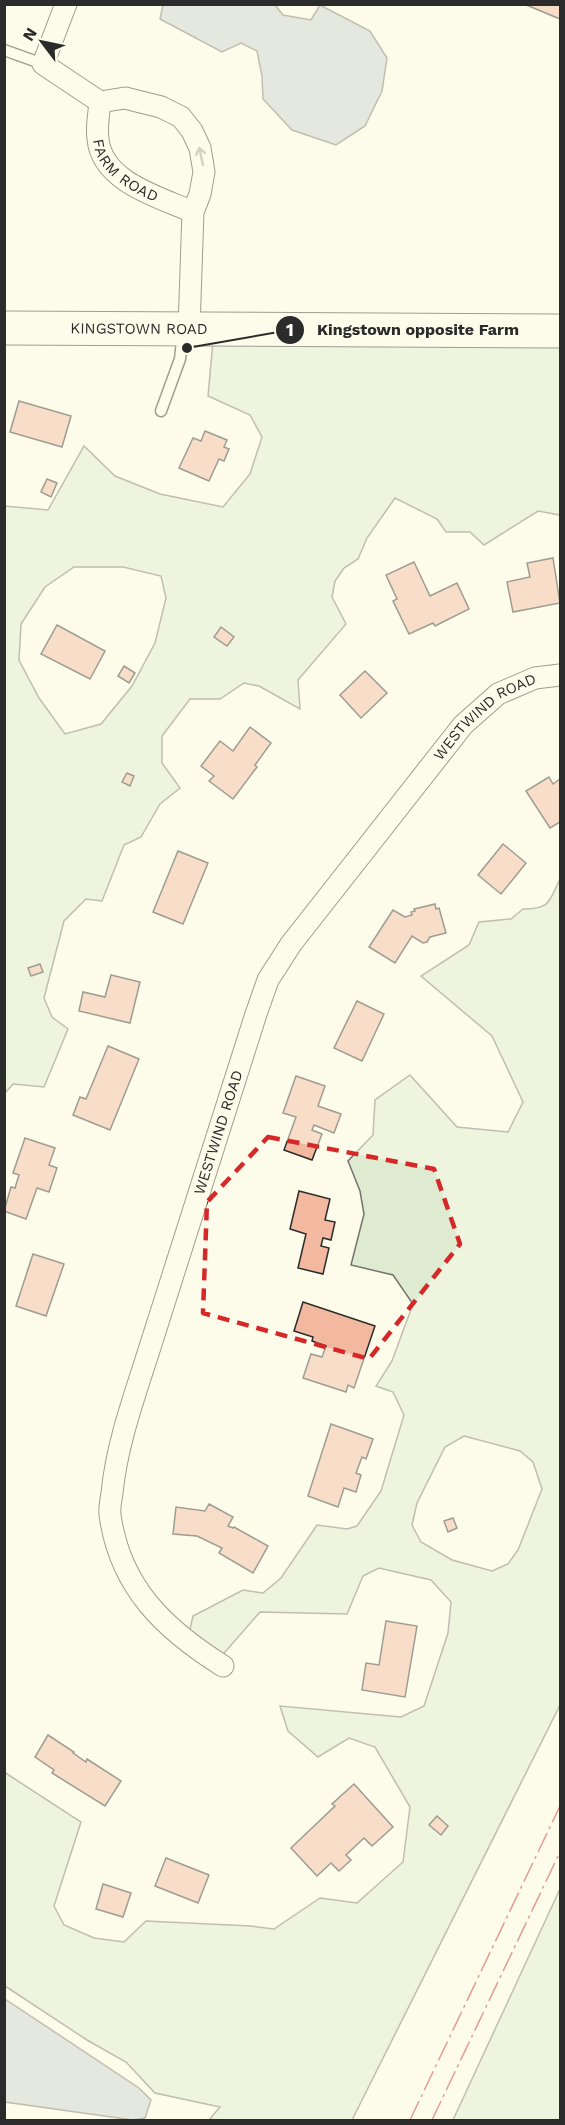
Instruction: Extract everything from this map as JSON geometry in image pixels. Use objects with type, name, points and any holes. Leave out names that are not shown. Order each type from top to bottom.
[{"type":"main road","name":"KINGSTOWN ROAD","points":[[4,328],[561,331]]},
{"type":"street","points":[[66,4],[43,64],[100,102],[125,98],[142,101],[181,117],[192,131],[200,148],[204,172],[200,194],[192,212],[186,328]]},
{"type":"street","name":"FARM ROAD","points":[[100,102],[97,138],[101,154],[112,171],[126,182],[192,212]]},
{"type":"street","name":"WESTWIND ROAD","points":[[223,1666],[194,1648],[159,1617],[134,1586],[117,1549],[110,1513],[114,1468],[256,1014],[268,980],[291,944],[462,725],[498,694],[535,678],[561,675]]},
{"type":"lane","points":[[4,50],[43,64]]},
{"type":"lane","points":[[161,411],[180,359],[186,328]]},
{"type":"highlighted area","points":[[268,1137],[434,1169],[460,1244],[369,1359],[203,1313],[207,1202]]},
{"type":"green space","points":[[214,330],[560,330],[560,515],[538,511],[484,545],[470,532],[446,532],[437,519],[395,498],[367,538],[358,559],[344,568],[335,581],[332,597],[346,624],[298,680],[300,709],[259,686],[244,683],[220,699],[190,699],[162,736],[162,763],[180,788],[160,804],[141,837],[124,845],[102,901],[86,899],[64,921],[44,998],[52,1017],[68,1029],[44,1087],[13,1084],[5,1093],[5,506],[48,510],[84,446],[115,476],[160,494],[223,507],[250,474],[262,437],[250,415],[208,396]],"holes":[[[74,567],[123,567],[161,576],[166,598],[155,643],[132,686],[101,724],[65,734],[39,698],[19,660],[21,624],[45,587]]]},
{"type":"green space","points":[[560,879],[560,1705],[352,2120],[209,2120],[220,2107],[155,2093],[126,2062],[87,2040],[5,1986],[4,1772],[81,1822],[54,1906],[64,1925],[94,1938],[124,1942],[146,1921],[274,1929],[320,1898],[357,1903],[403,1862],[410,1807],[375,1747],[349,1738],[318,1757],[288,1731],[280,1706],[401,1717],[424,1706],[448,1633],[451,1602],[431,1580],[379,1568],[363,1576],[347,1614],[260,1612],[218,1660],[187,1642],[193,1616],[243,1590],[263,1593],[281,1578],[317,1525],[347,1529],[357,1526],[381,1491],[404,1415],[393,1392],[376,1386],[392,1361],[413,1304],[393,1275],[351,1265],[364,1214],[360,1191],[348,1161],[373,1135],[375,1100],[410,1075],[457,1127],[508,1132],[523,1102],[492,1036],[421,976],[469,945],[479,922],[511,919],[523,909],[544,906],[551,899]],"holes":[[[464,1436],[520,1451],[533,1462],[542,1489],[518,1550],[508,1564],[492,1571],[452,1560],[421,1542],[412,1525],[417,1503],[445,1447]]]},
{"type":"green space","points":[[560,1889],[560,2120],[453,2120]]},
{"type":"shaded area","points":[[163,5],[275,5],[283,15],[311,20],[320,5],[370,31],[387,58],[382,91],[365,126],[336,145],[292,130],[263,99],[262,76],[257,51],[241,43],[222,52],[160,19]]},
{"type":"shaded area","points":[[5,1999],[139,2088],[151,2100],[145,2118],[133,2120],[5,2102]]},
{"type":"building","points":[[524,4],[560,4],[560,19]]},
{"type":"building","points":[[19,401],[71,416],[62,447],[10,432]]},
{"type":"building","points":[[205,431],[227,440],[224,447],[229,449],[224,461],[219,459],[209,481],[179,468],[193,438],[201,441]]},
{"type":"building","points":[[47,479],[57,483],[51,497],[41,492]]},
{"type":"building","points":[[553,558],[560,603],[513,612],[507,582],[530,577],[527,563]]},
{"type":"building","points":[[414,562],[430,596],[457,583],[469,609],[435,626],[433,623],[409,634],[393,601],[397,599],[386,575]]},
{"type":"building","points":[[57,625],[105,651],[90,679],[41,654]]},
{"type":"building","points":[[221,627],[234,637],[227,646],[214,637]]},
{"type":"building","points":[[124,666],[135,673],[129,683],[118,676]]},
{"type":"building","points":[[365,671],[387,693],[361,718],[340,695]]},
{"type":"building","points":[[250,727],[271,743],[255,765],[257,767],[233,799],[209,781],[214,776],[201,766],[220,741],[233,751]]},
{"type":"building","points":[[127,773],[134,776],[130,786],[122,782]]},
{"type":"building","points":[[549,777],[553,784],[560,779],[560,822],[550,828],[526,791]]},
{"type":"building","points":[[503,844],[526,863],[501,894],[478,875]]},
{"type":"building","points":[[178,851],[208,863],[183,924],[153,912]]},
{"type":"building","points":[[435,904],[436,909],[439,908],[446,933],[430,937],[427,942],[423,943],[412,936],[395,963],[369,947],[393,910],[405,917],[412,915],[411,912],[415,911],[414,909]]},
{"type":"building","points":[[40,964],[43,972],[31,976],[28,968]]},
{"type":"building","points":[[111,975],[140,982],[130,1023],[79,1011],[83,992],[105,997]]},
{"type":"building","points":[[357,1001],[384,1014],[362,1061],[334,1048]]},
{"type":"building","points":[[108,1046],[139,1059],[110,1130],[73,1115],[80,1097],[86,1099]]},
{"type":"building","points":[[296,1076],[325,1086],[318,1106],[341,1114],[334,1133],[314,1125],[312,1130],[322,1134],[312,1160],[284,1150],[296,1117],[283,1113]]},
{"type":"building","points":[[25,1138],[55,1148],[49,1165],[57,1168],[49,1192],[37,1188],[26,1219],[4,1211],[11,1187],[15,1188],[19,1175],[13,1173]]},
{"type":"building","points":[[299,1191],[330,1199],[325,1220],[335,1222],[331,1240],[323,1238],[321,1246],[329,1248],[323,1274],[298,1268],[306,1234],[290,1229]]},
{"type":"building","points":[[33,1254],[64,1264],[46,1316],[16,1306]]},
{"type":"building","points":[[303,1302],[375,1326],[354,1388],[348,1385],[346,1392],[303,1378],[311,1354],[322,1357],[326,1346],[312,1341],[313,1337],[294,1331]]},
{"type":"building","points":[[331,1424],[373,1439],[366,1459],[362,1457],[356,1473],[361,1475],[356,1492],[344,1488],[338,1507],[308,1496]]},
{"type":"building","points":[[209,1504],[233,1517],[228,1526],[268,1546],[253,1573],[219,1553],[222,1548],[197,1536],[173,1534],[176,1507],[205,1511]]},
{"type":"building","points":[[453,1518],[457,1528],[448,1532],[444,1521]]},
{"type":"building","points":[[386,1621],[417,1626],[405,1697],[362,1690],[366,1663],[379,1665]]},
{"type":"building","points":[[48,1735],[86,1762],[87,1759],[121,1781],[105,1806],[52,1773],[54,1770],[35,1757]]},
{"type":"building","points":[[354,1784],[393,1827],[372,1846],[364,1838],[346,1855],[351,1860],[339,1871],[331,1863],[317,1876],[291,1848],[335,1806],[332,1804]]},
{"type":"building","points":[[437,1816],[448,1826],[441,1835],[429,1825]]},
{"type":"building","points":[[166,1858],[209,1875],[198,1903],[155,1886]]},
{"type":"building","points":[[103,1884],[131,1893],[123,1917],[96,1909]]},
{"type":"power","points":[[410,2120],[560,1806]]},
{"type":"power","points":[[432,2120],[560,1852]]},
{"type":"place","name":"Kingstown opposite Farm","points":[[187,348]]}]
